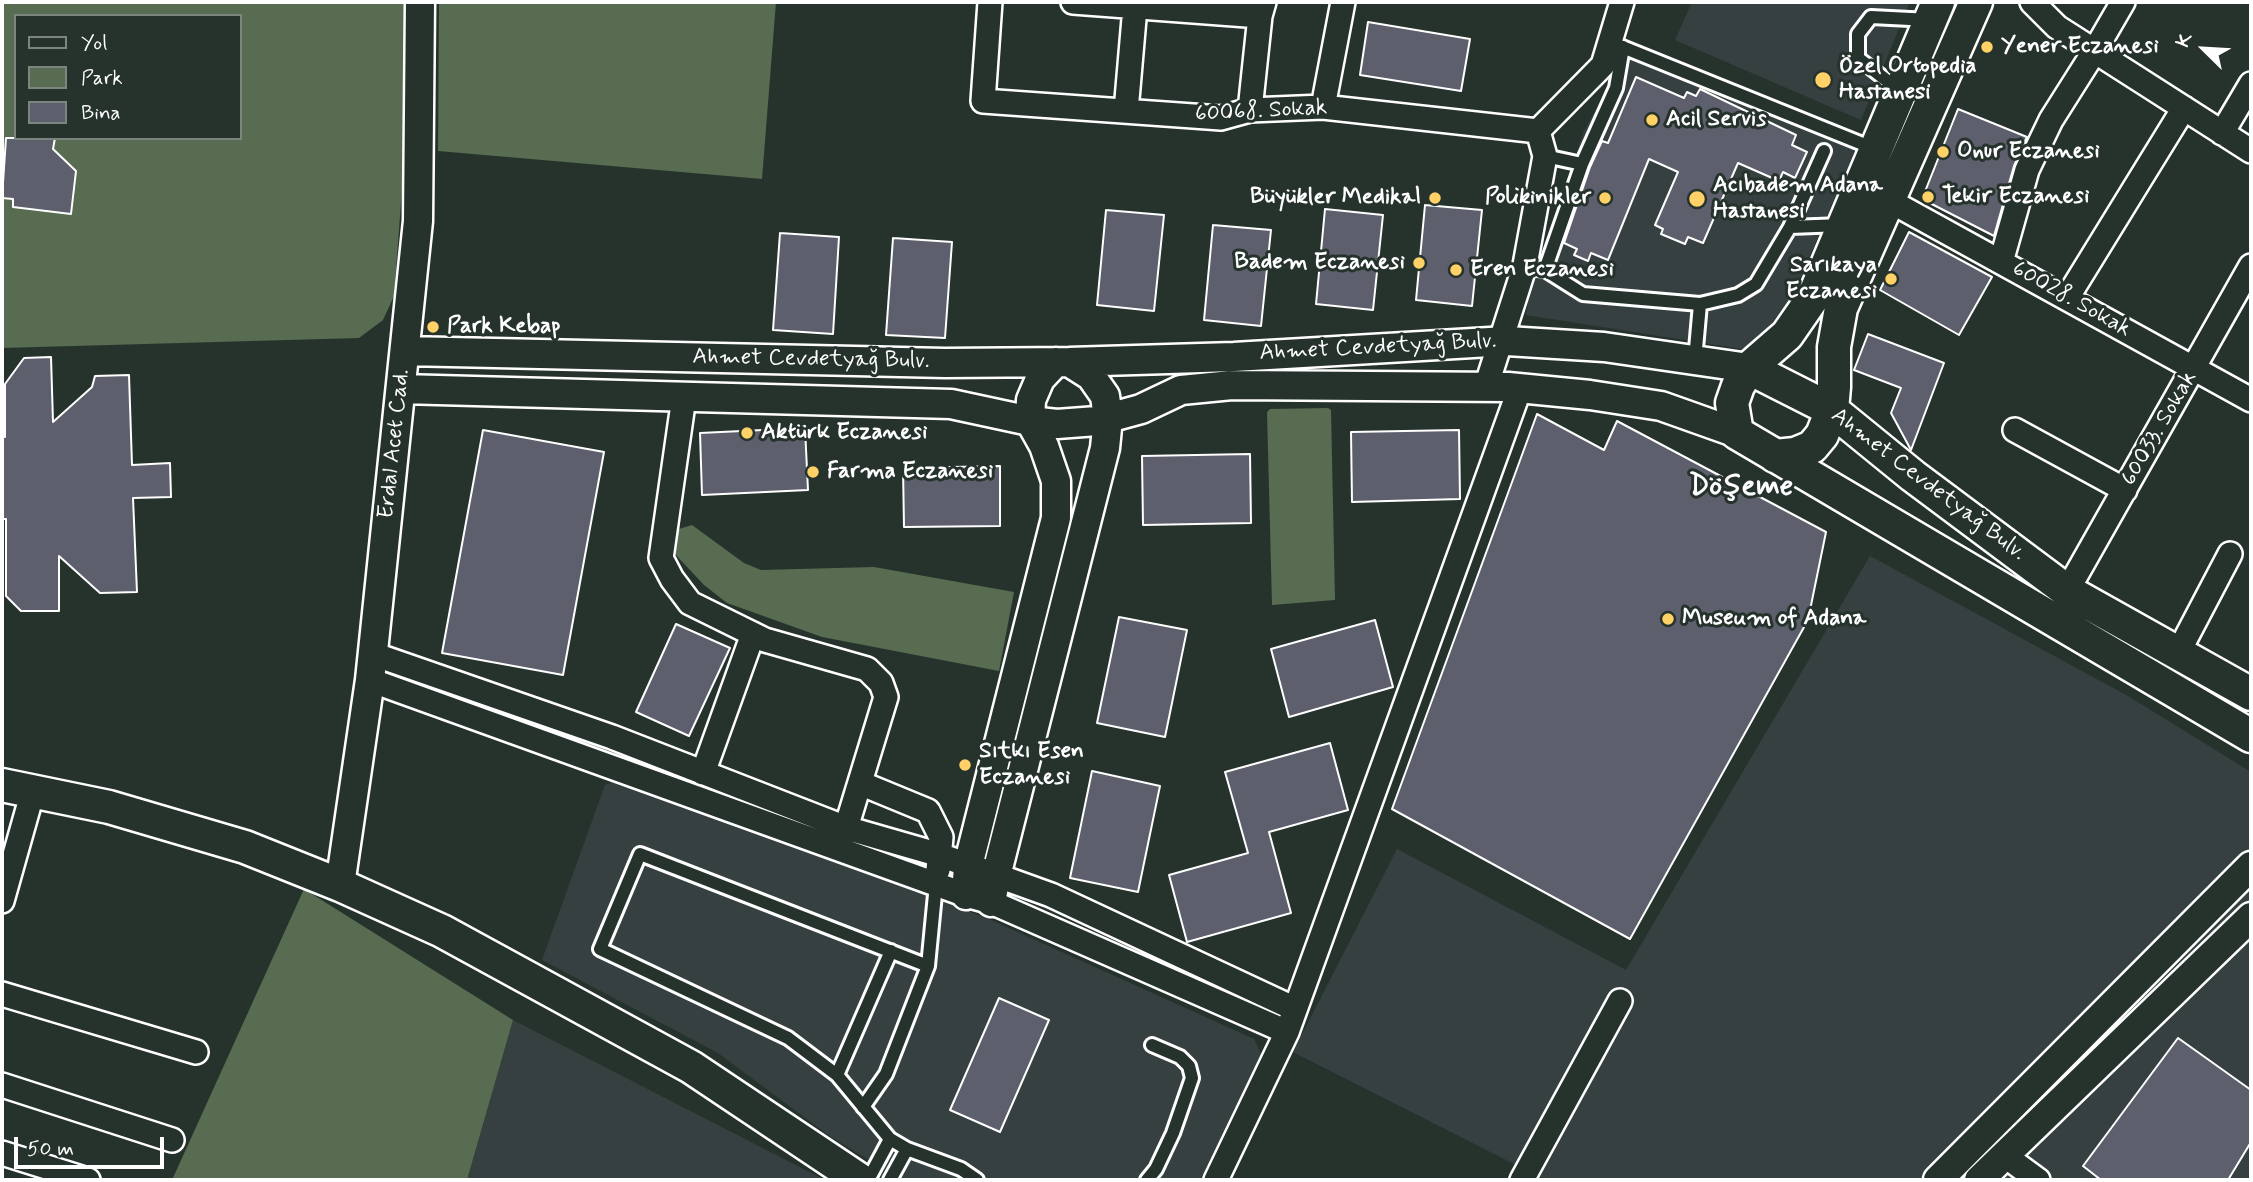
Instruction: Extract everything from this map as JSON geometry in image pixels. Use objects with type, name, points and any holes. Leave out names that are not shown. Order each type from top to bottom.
[{"type":"main road","points":[[1775,456],[1795,454],[1812,447],[1822,435],[1832,410],[1834,346],[1841,309],[1891,201],[1976,2]]},
{"type":"main road","points":[[1737,433],[1732,403],[1738,386],[1749,368],[1787,335],[1814,296],[1935,11]]},
{"type":"main road","name":"Ahmet Cevdetyağ Bulv.","points":[[1749,368],[1832,410],[1913,476],[2067,591],[2251,694]]},
{"type":"main road","name":"Ahmet Cevdetyağ Bulv.","points":[[1737,433],[2251,736]]},
{"type":"main road","points":[[2,785],[109,807],[245,848],[340,885],[442,931],[691,1067],[860,1180]]},
{"type":"street","name":"Erdal Acet Cad.","points":[[340,885],[372,667],[418,221],[420,2]]},
{"type":"street","name":"60068. Sokak","points":[[990,2],[983,101],[1221,118],[1250,110],[1323,107],[1538,131]]},
{"type":"street","points":[[1073,2],[1135,7],[1262,9],[1250,110]]},
{"type":"street","points":[[1323,107],[1343,2]]},
{"type":"street","points":[[1486,387],[1501,341],[1535,268],[1545,156],[1538,131],[1603,65],[1616,44],[1622,2]]},
{"type":"street","points":[[2032,2],[2057,27],[2251,151]]},
{"type":"street","points":[[2001,262],[2026,170],[2051,120],[2123,2]]},
{"type":"street","points":[[1126,111],[1135,7]]},
{"type":"street","points":[[2222,133],[2251,84]]},
{"type":"street","points":[[2067,298],[2183,108]]},
{"type":"street","name":"60028. Sokak","points":[[1891,201],[2251,400]]},
{"type":"street","name":"60033. Sokak","points":[[2067,591],[2251,266]]},
{"type":"street","name":"Ahmet Cevdetyağ Bulv.","points":[[405,351],[945,363],[1063,362],[1234,357],[1501,341],[1604,347],[1749,368]]},
{"type":"street","points":[[968,866],[1056,518],[1056,481],[1044,446],[1030,421],[1031,400],[1040,379],[1063,362],[1091,376],[1105,396],[1108,418],[1105,448],[984,891]]},
{"type":"street","name":"Ahmet Cevdetyağ Bulv.","points":[[401,389],[951,404],[1056,424],[1097,421],[1141,409],[1181,390],[1232,385],[1520,388],[1661,406],[1737,433]]},
{"type":"street","points":[[1216,1180],[1287,1032],[1520,388]]},
{"type":"street","points":[[684,397],[661,558],[672,579],[690,603],[765,640],[867,669],[881,683],[886,697],[846,828]]},
{"type":"street","points":[[2015,430],[2125,490]]},
{"type":"street","points":[[2178,653],[2230,554]]},
{"type":"street","points":[[704,773],[753,634]]},
{"type":"street","points":[[372,667],[936,884],[984,891],[1051,895],[1295,1009]]},
{"type":"street","points":[[372,667],[612,737],[846,828],[940,855],[968,866],[984,891],[1287,1032]]},
{"type":"street","points":[[860,783],[928,811],[941,837],[936,884]]},
{"type":"street","points":[[2,901],[33,791]]},
{"type":"street","points":[[1938,1180],[2251,866]]},
{"type":"street","points":[[1979,1180],[2251,917]]},
{"type":"street","points":[[2,994],[196,1052]]},
{"type":"street","points":[[1522,1180],[1620,1001]]},
{"type":"street","points":[[2,1085],[172,1140]]},
{"type":"street","points":[[2,1153],[88,1180]]},
{"type":"street","points":[[2004,1155],[2038,1180]]},
{"type":"lane","points":[[1901,91],[1858,58],[1858,34],[1871,17],[1935,11]]},
{"type":"lane","points":[[1824,151],[1790,228],[1756,284],[1738,295],[1700,304],[1583,294],[1535,268],[1616,89],[1616,44],[1876,149]]},
{"type":"lane","points":[[1545,156],[1583,164]]},
{"type":"lane","points":[[1790,228],[1844,225]]},
{"type":"lane","points":[[1695,360],[1700,304]]},
{"type":"lane","points":[[928,966],[640,854],[600,949],[788,1038],[837,1075],[890,1139],[907,1149],[961,1169],[976,1180]]},
{"type":"lane","points":[[863,1107],[886,1074],[928,966],[936,884]]},
{"type":"lane","points":[[837,1075],[891,951]]},
{"type":"lane","points":[[1147,1180],[1156,1169],[1173,1133],[1192,1077],[1189,1066],[1181,1057],[1152,1045]]},
{"type":"lane","points":[[868,1180],[890,1139]]},
{"type":"lane","points":[[890,1180],[907,1149]]},
{"type":"shaded area","name":"Özel Ortopedia Hastanesi","points":[[1692,2],[1910,2],[1861,120],[1675,40]]},
{"type":"shaded area","name":"Acıbadem Adana Hastanesi","points":[[1630,47],[1856,148],[1789,305],[1759,338],[1742,349],[1526,315],[1529,294],[1584,131]]},
{"type":"shaded area","points":[[1870,556],[2128,696],[2251,772],[2251,1180],[1508,1180],[1516,1165],[1293,1052],[1397,849],[1626,970]]},
{"type":"shaded area","points":[[625,778],[991,920],[1254,1039],[1261,1054],[1200,1180],[902,1180],[831,1137],[718,1053],[542,960],[605,785]]},
{"type":"shaded area","points":[[513,1020],[825,1180],[467,1180]]},
{"type":"green space","points":[[2,2],[405,2],[403,176],[394,296],[383,320],[359,338],[2,348]]},
{"type":"green space","points":[[439,2],[776,2],[762,179],[438,151]]},
{"type":"green space","points":[[1270,409],[1331,410],[1335,600],[1272,605],[1267,412]]},
{"type":"green space","points":[[692,525],[744,563],[761,570],[874,567],[1014,592],[999,671],[822,637],[727,603],[704,585],[674,553],[669,539],[679,529]]},
{"type":"green space","points":[[304,889],[513,1020],[467,1180],[172,1180]]},
{"type":"building","points":[[1368,22],[1470,39],[1461,91],[1360,75]]},
{"type":"building","points":[[1636,77],[1684,98],[1687,92],[1696,96],[1700,89],[1796,135],[1792,145],[1807,152],[1795,178],[1783,172],[1779,181],[1738,163],[1703,243],[1688,237],[1685,244],[1661,234],[1663,229],[1655,225],[1678,172],[1649,159],[1608,260],[1591,253],[1588,261],[1574,255],[1577,249],[1564,243],[1590,167],[1602,141],[1608,143]]},
{"type":"building","points":[[1958,109],[2027,137],[2014,166],[1994,236],[1922,199]]},
{"type":"building","points":[[6,138],[55,140],[53,149],[76,171],[71,214],[13,207],[13,199],[2,198]]},
{"type":"building","points":[[1425,205],[1482,210],[1472,306],[1416,300]]},
{"type":"building","points":[[1325,209],[1383,215],[1373,310],[1316,304]]},
{"type":"building","points":[[1106,210],[1164,215],[1154,311],[1097,305]]},
{"type":"building","points":[[1213,225],[1271,230],[1261,326],[1204,320]]},
{"type":"building","points":[[1909,232],[1992,277],[1959,335],[1880,290]]},
{"type":"building","points":[[780,233],[839,237],[833,334],[773,330]]},
{"type":"building","points":[[893,238],[952,242],[945,338],[886,335]]},
{"type":"building","points":[[1868,334],[1944,363],[1911,450],[1891,413],[1901,388],[1854,370]]},
{"type":"building","points":[[51,357],[53,422],[92,387],[95,376],[129,375],[132,465],[170,463],[171,497],[133,498],[137,592],[100,593],[59,556],[59,611],[21,611],[6,596],[6,519],[2,519],[5,384],[24,358]]},
{"type":"building","points":[[1537,414],[1604,450],[1617,421],[1826,532],[1808,620],[1630,939],[1392,809]]},
{"type":"building","points":[[805,428],[808,490],[702,495],[700,433]]},
{"type":"building","points":[[483,430],[604,452],[563,675],[442,653]]},
{"type":"building","points":[[1459,430],[1460,499],[1352,502],[1351,432]]},
{"type":"building","points":[[1250,454],[1251,523],[1143,525],[1142,456]]},
{"type":"building","points":[[1000,466],[1000,526],[904,527],[903,468]]},
{"type":"building","points":[[1119,617],[1187,630],[1165,737],[1097,723]]},
{"type":"building","points":[[1375,620],[1393,687],[1289,717],[1271,649]]},
{"type":"building","points":[[676,624],[730,648],[689,736],[636,712]]},
{"type":"building","points":[[1330,743],[1348,810],[1269,832],[1291,913],[1187,942],[1169,875],[1248,853],[1225,772]]},
{"type":"building","points":[[1092,771],[1160,786],[1138,892],[1070,878]]},
{"type":"building","points":[[999,998],[1049,1020],[1000,1132],[950,1110]]},
{"type":"building","points":[[2178,1038],[2251,1090],[2251,1142],[2228,1180],[2101,1180],[2083,1166]]},
{"type":"place","name":"Yener Eczanesi","points":[[1987,47]]},
{"type":"place","name":"Özel Ortopedia Hastanesi","points":[[1823,80]]},
{"type":"place","name":"Acil Servis","points":[[1652,120]]},
{"type":"place","name":"Onur Eczanesi","points":[[1943,152]]},
{"type":"place","name":"Tekir Eczanesi","points":[[1928,197]]},
{"type":"place","name":"Büyükler Medikal","points":[[1435,198]]},
{"type":"place","name":"Polikinikler","points":[[1605,198]]},
{"type":"place","name":"Acıbadem Adana Hastanesi","points":[[1697,199]]},
{"type":"place","name":"Badem Eczanesi","points":[[1419,263]]},
{"type":"place","name":"Eren Eczanesi","points":[[1456,270]]},
{"type":"place","name":"Sarıkaya Eczanesi","points":[[1891,279]]},
{"type":"place","name":"Park Kebap","points":[[433,327]]},
{"type":"place","name":"Aktürk Eczanesi","points":[[747,433]]},
{"type":"place","name":"Farma Eczanesi","points":[[813,472]]},
{"type":"place","name":"Museum of Adana","points":[[1668,619]]},
{"type":"place","name":"Sıtkı Esen Eczanesi","points":[[965,765]]},
{"type":"district","name":"Döşeme","points":[[1741,488]]}]
